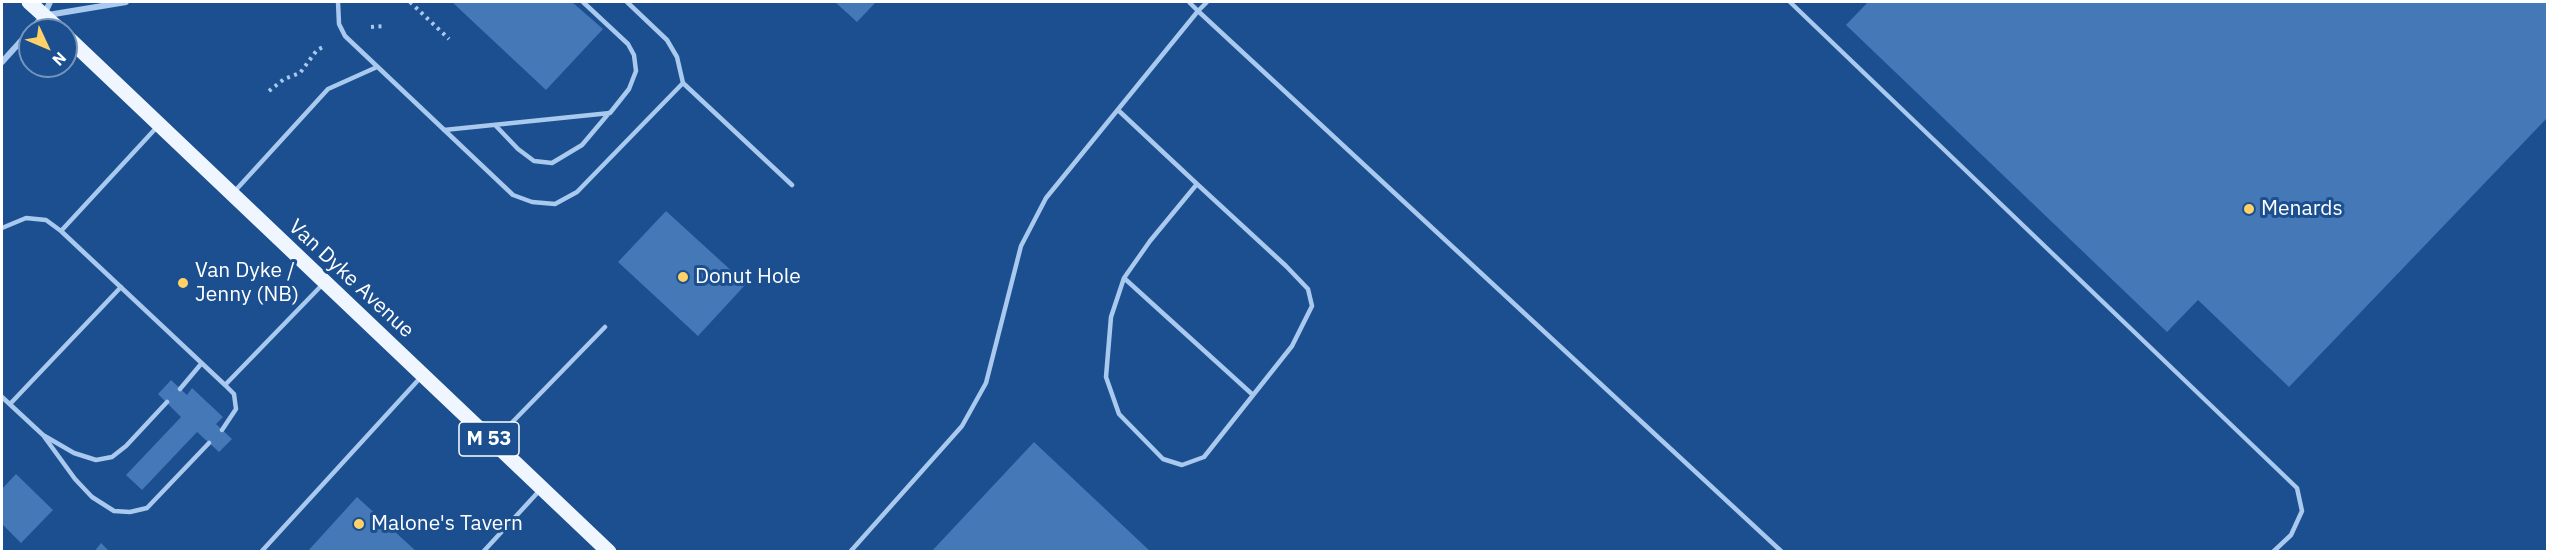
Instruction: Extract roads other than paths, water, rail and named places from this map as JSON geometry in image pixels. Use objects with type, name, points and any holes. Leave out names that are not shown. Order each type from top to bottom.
[{"type":"main road","points":[[29,2],[47,8]]},
{"type":"main road","name":"Van Dyke Avenue","points":[[78,47],[609,552]]},
{"type":"street","points":[[47,8],[126,2]]},
{"type":"street","points":[[2,62],[18,44]]},
{"type":"lane","points":[[339,2],[339,24],[345,36],[513,195],[532,202],[555,204],[577,192],[682,83]]},
{"type":"lane","points":[[496,126],[518,149],[534,161],[552,164],[582,145],[629,89],[636,71],[634,55],[628,44],[584,2]]},
{"type":"lane","points":[[627,2],[667,40],[677,57],[682,83],[792,185]]},
{"type":"lane","points":[[1189,2],[1782,552]]},
{"type":"lane","points":[[850,552],[962,426],[986,383],[1021,246],[1047,198],[1206,2]]},
{"type":"lane","points":[[1790,2],[2297,488],[2302,511],[2291,535],[2273,552]]},
{"type":"lane","points":[[232,194],[328,89],[377,67]]},
{"type":"lane","points":[[1118,110],[1197,184],[1308,290],[1312,306],[1292,346],[1204,458],[1182,465],[1163,459],[1119,414],[1106,377],[1111,317],[1124,278],[1150,241],[1197,184]]},
{"type":"lane","points":[[444,130],[610,113]]},
{"type":"lane","points":[[61,231],[159,125]]},
{"type":"lane","points":[[2,228],[26,218],[46,220],[61,231],[234,394],[236,409],[222,430]]},
{"type":"lane","points":[[1124,278],[1253,395]]},
{"type":"lane","points":[[225,385],[324,282]]},
{"type":"lane","points":[[10,404],[121,287]]},
{"type":"lane","points":[[493,442],[605,327]]},
{"type":"lane","points":[[180,388],[201,364]]},
{"type":"lane","points":[[261,552],[423,376]]},
{"type":"lane","points":[[2,396],[43,435],[75,480],[92,497],[114,512],[130,512],[147,508],[209,443]]},
{"type":"lane","points":[[43,435],[74,453],[96,460],[112,457],[126,446],[166,402]]},
{"type":"lane","points":[[483,552],[541,488]]},
{"type":"place","name":"Menards","points":[[2249,209]]},
{"type":"place","name":"Donut Hole","points":[[683,277]]},
{"type":"place","name":"Van Dyke / Jenny (NB)","points":[[183,283]]},
{"type":"place","name":"Malone's Tavern","points":[[359,524]]}]
